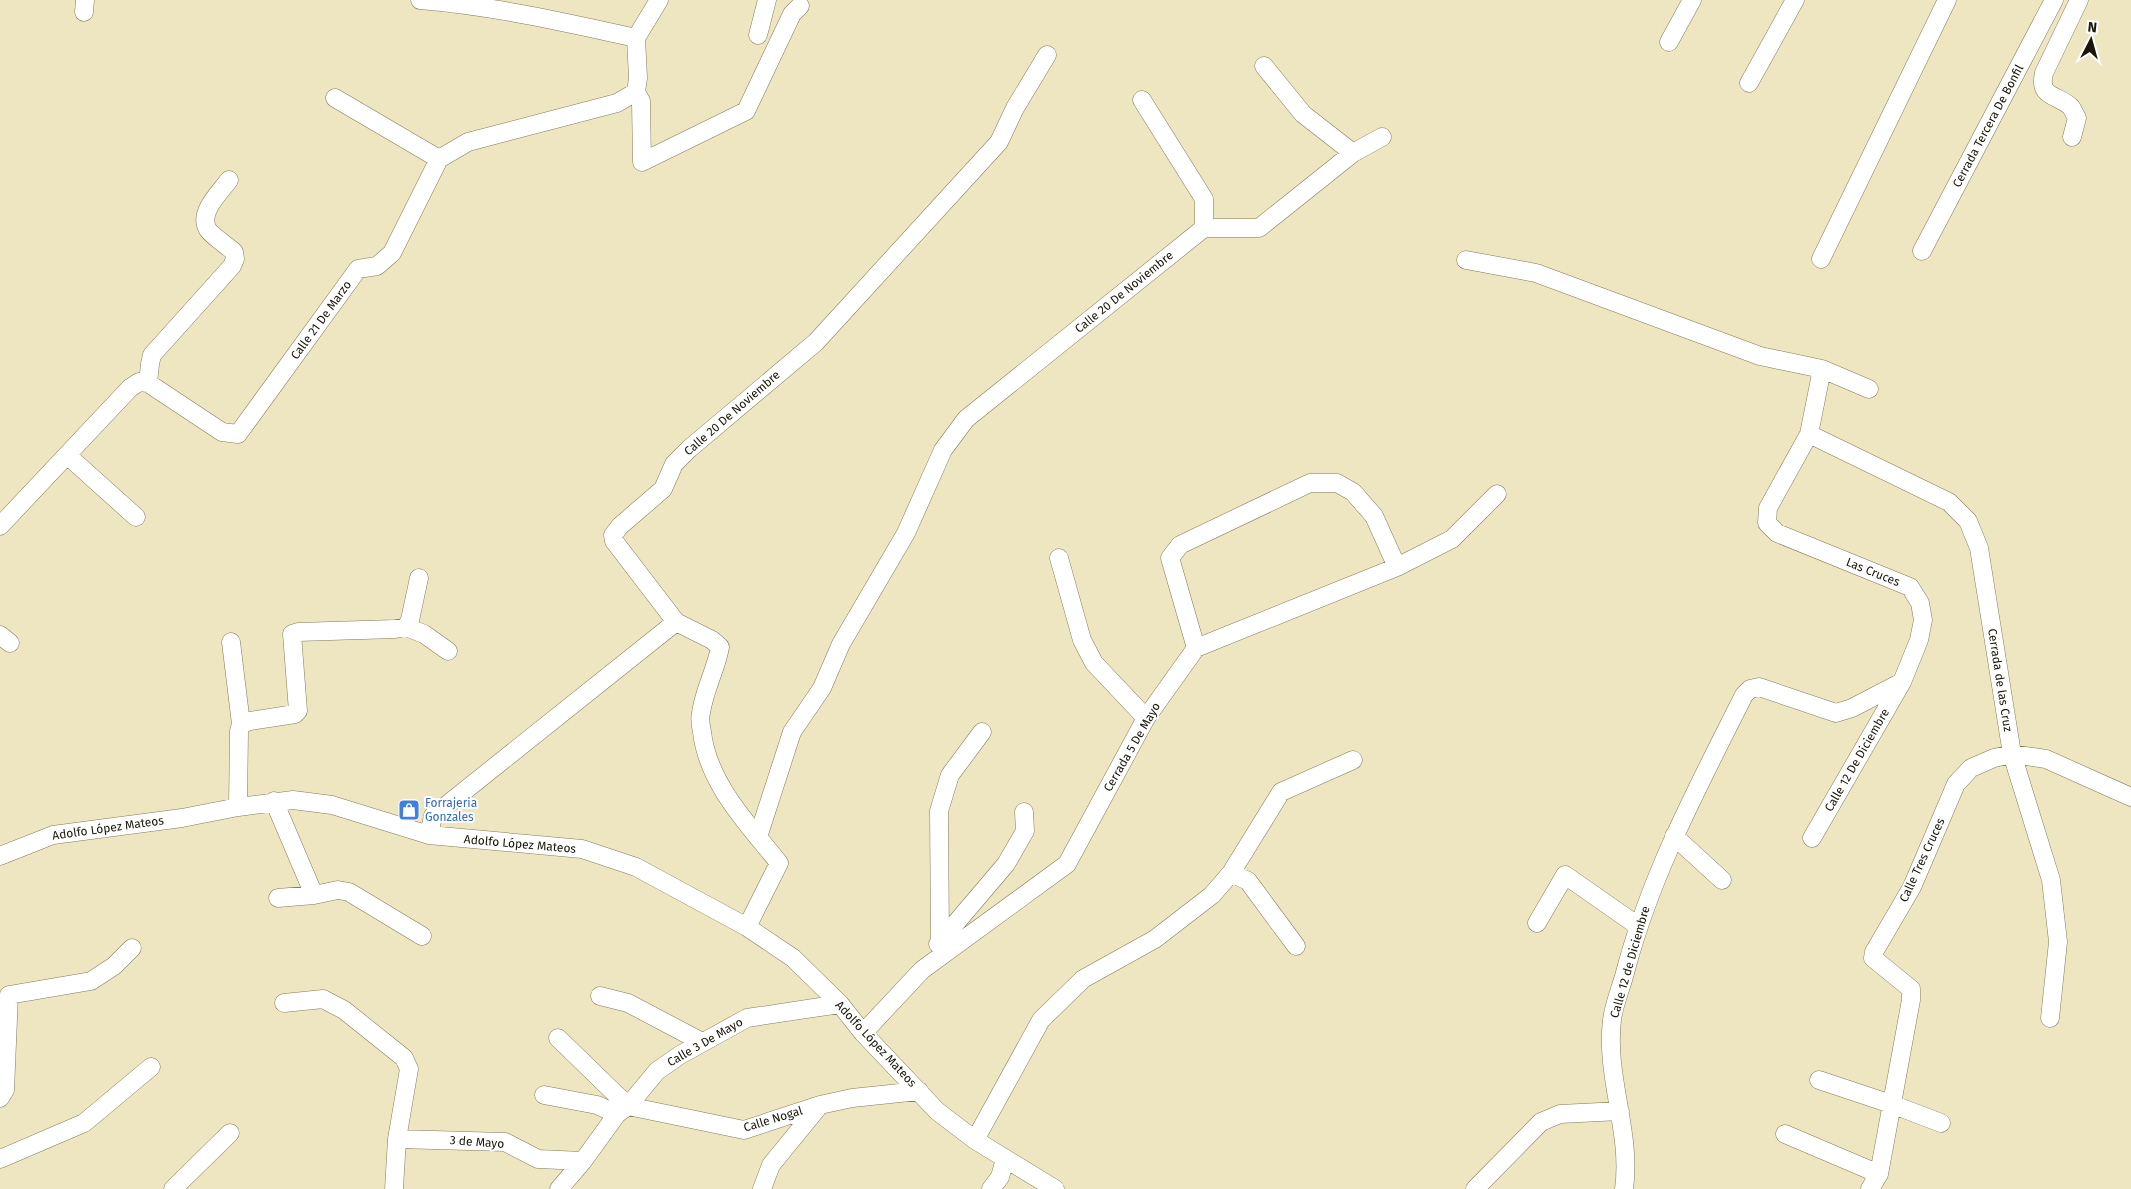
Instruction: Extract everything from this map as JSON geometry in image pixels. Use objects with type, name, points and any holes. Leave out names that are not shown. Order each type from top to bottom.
[{"type":"street","points":[[420,0],[478,6],[571,23],[636,38]]},
{"type":"street","points":[[659,0],[636,38],[638,78],[636,92],[641,101],[642,162],[746,110],[792,14],[800,6]]},
{"type":"street","points":[[758,35],[767,0]]},
{"type":"street","points":[[1669,42],[1692,0]]},
{"type":"street","points":[[1749,83],[1795,0]]},
{"type":"street","points":[[1821,259],[1947,0]]},
{"type":"street","name":"Cerrada Tercera De Bonfil","points":[[1922,251],[2054,0]]},
{"type":"street","points":[[2072,137],[2077,118],[2071,107],[2047,94],[2042,82],[2044,72],[2079,0]]},
{"type":"street","name":"Calle 20 De Noviembre","points":[[747,926],[779,863],[722,789],[704,750],[700,716],[706,687],[718,658],[720,647],[712,640],[676,622],[614,541],[613,535],[620,526],[663,489],[674,464],[689,449],[816,342],[999,142],[1015,108],[1047,55]]},
{"type":"street","points":[[1264,66],[1303,114],[1352,152]]},
{"type":"street","points":[[335,98],[439,159],[468,142],[617,103],[636,92]]},
{"type":"street","points":[[1142,100],[1204,199],[1204,228],[1259,228],[1352,152],[1382,137]]},
{"type":"street","name":"Calle 21 De Marzo","points":[[148,383],[222,432],[238,434],[358,269],[377,266],[392,253],[439,159]]},
{"type":"street","points":[[0,526],[130,388],[139,382],[148,383],[152,355],[232,266],[235,259],[234,252],[207,229],[205,218],[210,205],[229,180]]},
{"type":"street","name":"Calle 20 De Noviembre","points":[[758,837],[792,732],[822,688],[841,644],[906,533],[943,450],[966,419],[1204,228]]},
{"type":"street","points":[[1466,260],[1536,273],[1760,356],[1822,369],[1869,389]]},
{"type":"street","name":"Las Cruces","points":[[1822,369],[1808,434],[1768,508],[1767,523],[1777,534],[1910,587],[1920,603],[1922,620],[1919,640],[1902,682]]},
{"type":"street","name":"Cerrada de las Cruz","points":[[1808,434],[1949,502],[1968,521],[1979,548],[2012,754],[2051,880],[2058,942],[2050,1018]]},
{"type":"street","points":[[67,455],[136,517]]},
{"type":"street","points":[[1397,567],[1374,516],[1354,492],[1337,483],[1310,483],[1180,545],[1170,558],[1196,648],[1397,567],[1452,539],[1497,494]]},
{"type":"street","points":[[1059,558],[1082,640],[1094,663],[1146,718]]},
{"type":"street","points":[[406,627],[410,620],[419,578]]},
{"type":"street","points":[[429,835],[434,816],[676,622]]},
{"type":"street","points":[[241,724],[250,720],[298,712],[292,634],[298,632],[406,627],[424,634],[448,651]]},
{"type":"street","points":[[231,642],[241,724],[239,731],[238,807]]},
{"type":"street","name":"Cerrada 5 De Mayo","points":[[863,1033],[922,970],[1067,864],[1146,718],[1196,648]]},
{"type":"street","name":"Calle 12 de Diciembre","points":[[1624,1189],[1626,1172],[1620,1111],[1612,1074],[1612,1020],[1638,926],[1674,836],[1744,695],[1750,689],[1759,686],[1836,713],[1852,708],[1902,682]]},
{"type":"street","name":"Calle 12 De Diciembre","points":[[1812,838],[1902,682]]},
{"type":"street","points":[[940,941],[939,811],[950,775],[982,732]]},
{"type":"street","name":"Calle Tres Cruces","points":[[1874,1182],[1894,1105],[1911,1000],[1911,989],[1873,958],[1874,952],[1912,887],[1956,784],[1971,768],[1994,758],[2012,754],[2046,759],[2131,797]]},
{"type":"street","points":[[975,1140],[1041,1020],[1083,979],[1155,938],[1212,895],[1231,873],[1281,792],[1353,760]]},
{"type":"street","name":"Adolfo López Mateos","points":[[0,856],[53,835],[102,827],[182,818],[274,801],[294,800],[332,805],[429,835],[582,849],[636,867],[747,926],[793,958],[840,1004],[863,1033],[937,1111],[975,1140],[1055,1189]]},
{"type":"street","points":[[274,801],[314,895]]},
{"type":"street","points":[[922,970],[940,941],[1006,864],[1025,830],[1024,812]]},
{"type":"street","points":[[1674,836],[1722,880]]},
{"type":"street","points":[[1231,873],[1248,881],[1296,946]]},
{"type":"street","points":[[1537,923],[1565,875],[1638,926]]},
{"type":"street","points":[[278,898],[314,895],[338,890],[349,892],[422,936]]},
{"type":"street","points":[[0,1098],[5,1090],[9,994],[91,981],[114,966],[132,948]]},
{"type":"street","points":[[600,996],[628,1003],[702,1042]]},
{"type":"street","points":[[284,1003],[323,999],[344,1010],[404,1058],[409,1069],[396,1139],[394,1189]]},
{"type":"street","name":"Calle 3 De Mayo","points":[[559,1189],[623,1110],[657,1072],[680,1055],[747,1018],[840,1004]]},
{"type":"street","points":[[558,1038],[623,1110]]},
{"type":"street","points":[[0,1159],[84,1123],[151,1067]]},
{"type":"street","points":[[1818,1080],[1894,1105],[1940,1123]]},
{"type":"street","name":"Calle Nogal","points":[[544,1095],[744,1130],[820,1105],[852,1098],[919,1091]]},
{"type":"street","points":[[762,1189],[771,1165],[820,1105]]},
{"type":"street","points":[[1475,1189],[1541,1122],[1560,1114],[1620,1111]]},
{"type":"street","points":[[174,1189],[230,1133]]},
{"type":"street","points":[[1785,1134],[1874,1182]]},
{"type":"street","name":"3 de Mayo","points":[[396,1139],[505,1142],[538,1159],[583,1161]]},
{"type":"street","points":[[997,1185],[1005,1159]]},
{"type":"place","name":"Forrajeria Gonzales","points":[[409,810]]}]
